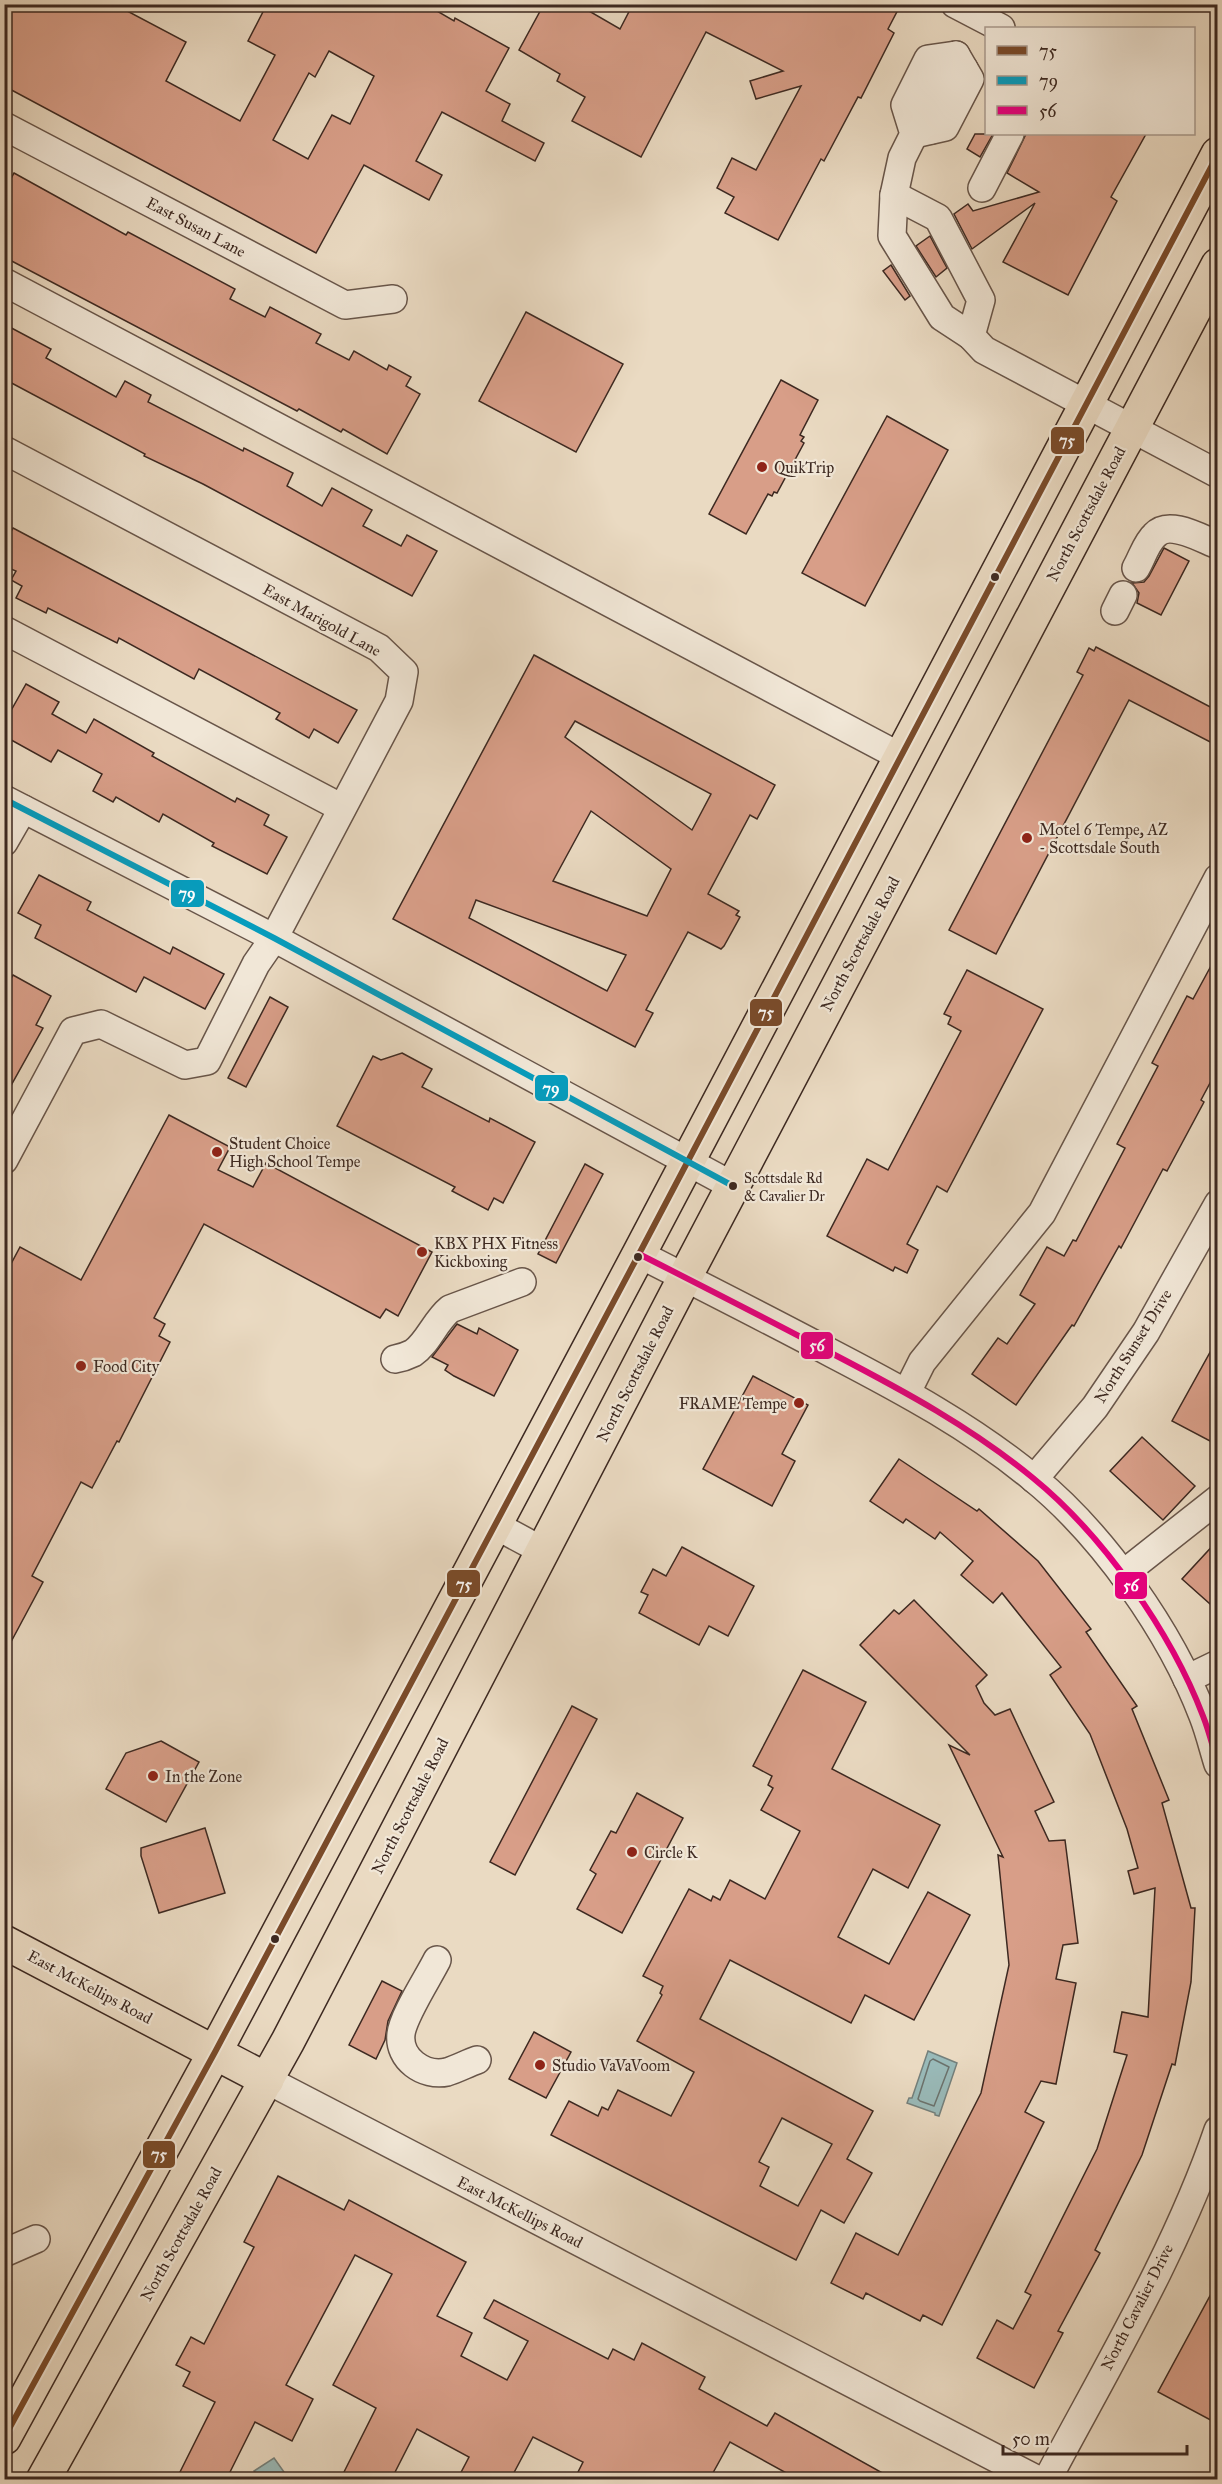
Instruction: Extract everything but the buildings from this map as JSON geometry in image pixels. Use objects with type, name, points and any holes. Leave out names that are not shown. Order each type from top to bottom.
[{"type":"main road","points":[[4,2438],[215,2052],[639,1254],[899,756],[1218,154]]},
{"type":"main road","name":"North Scottsdale Road","points":[[43,2480],[267,2080],[685,1277],[1218,265]]},
{"type":"main road","name":"East McKellips Road","points":[[4,1942],[267,2080]]},
{"type":"street","points":[[999,27],[965,10],[960,62],[970,79],[945,127],[923,132],[902,158],[894,195],[892,236],[942,317],[971,336],[984,350],[1218,474]]},
{"type":"street","points":[[923,132],[905,105],[928,58],[960,62]]},
{"type":"street","name":"East Susan Lane","points":[[4,126],[345,305],[393,299]]},
{"type":"street","points":[[982,188],[1009,135]]},
{"type":"street","points":[[894,195],[938,218],[981,300],[971,336]]},
{"type":"street","points":[[4,282],[899,756]]},
{"type":"street","name":"East Marigold Lane","points":[[4,450],[379,648],[404,672],[399,700],[274,938],[256,964],[207,1061],[185,1065],[101,1024],[73,1031],[4,1160]]},
{"type":"street","points":[[1136,568],[1155,534],[1163,529],[1175,529],[1218,544]]},
{"type":"street","points":[[1163,529],[1218,561]]},
{"type":"street","points":[[4,630],[342,808]]},
{"type":"street","points":[[4,843],[14,804],[274,938],[733,1186]]},
{"type":"street","points":[[907,1392],[922,1362],[1042,1213],[1218,878]]},
{"type":"street","name":"North Sunset Drive","points":[[1035,1479],[1095,1407],[1146,1332],[1217,1208]]},
{"type":"street","points":[[639,1254],[907,1392],[945,1414],[1035,1479],[1077,1520],[1123,1574],[1154,1622],[1187,1679],[1204,1717],[1218,1764]]},
{"type":"street","points":[[395,1359],[411,1354],[417,1349],[440,1317],[450,1309],[522,1282]]},
{"type":"street","points":[[1123,1574],[1218,1499]]},
{"type":"street","points":[[495,1525],[543,1551]]},
{"type":"street","points":[[1187,1679],[1218,1664]]},
{"type":"street","points":[[437,1960],[401,2034],[403,2050],[411,2062],[423,2070],[436,2072],[448,2072],[477,2060]]},
{"type":"street","name":"East McKellips Road","points":[[267,2080],[1038,2480]]},
{"type":"street","name":"North Cavalier Drive","points":[[1047,2480],[1144,2296],[1208,2183],[1218,2130]]},
{"type":"street","points":[[4,2253],[36,2239]]},
{"type":"water","points":[[928,2051],[957,2063],[939,2116],[907,2103],[909,2098],[912,2098]]},
{"type":"water","points":[[274,2458],[289,2479],[260,2479],[254,2471]]},
{"type":"transit line","name":"75","points":[[4,2438],[215,2052],[639,1254],[1218,154]]},
{"type":"transit line","name":"79","points":[[4,799],[274,938],[733,1186]]},
{"type":"transit line","name":"56","points":[[639,1254],[911,1396],[986,1442],[1033,1478],[1085,1527],[1109,1556],[1154,1619],[1189,1684],[1205,1722],[1218,1764]]},
{"type":"place","name":"QuikTrip","points":[[762,467]]},
{"type":"place","name":"Motel 6 Tempe, AZ - Scottsdale South","points":[[1027,838]]},
{"type":"place","name":"Student Choice High School Tempe","points":[[217,1152]]},
{"type":"place","name":"Scottsdale Rd & Cavalier Dr","points":[[733,1186]]},
{"type":"place","name":"KBX PHX Fitness Kickboxing","points":[[422,1252]]},
{"type":"place","name":"Food City","points":[[81,1366]]},
{"type":"place","name":"FRAME Tempe","points":[[799,1403]]},
{"type":"place","name":"In the Zone","points":[[153,1776]]},
{"type":"place","name":"Circle K","points":[[632,1852]]},
{"type":"place","name":"Studio VaVaVoom","points":[[540,2065]]}]
